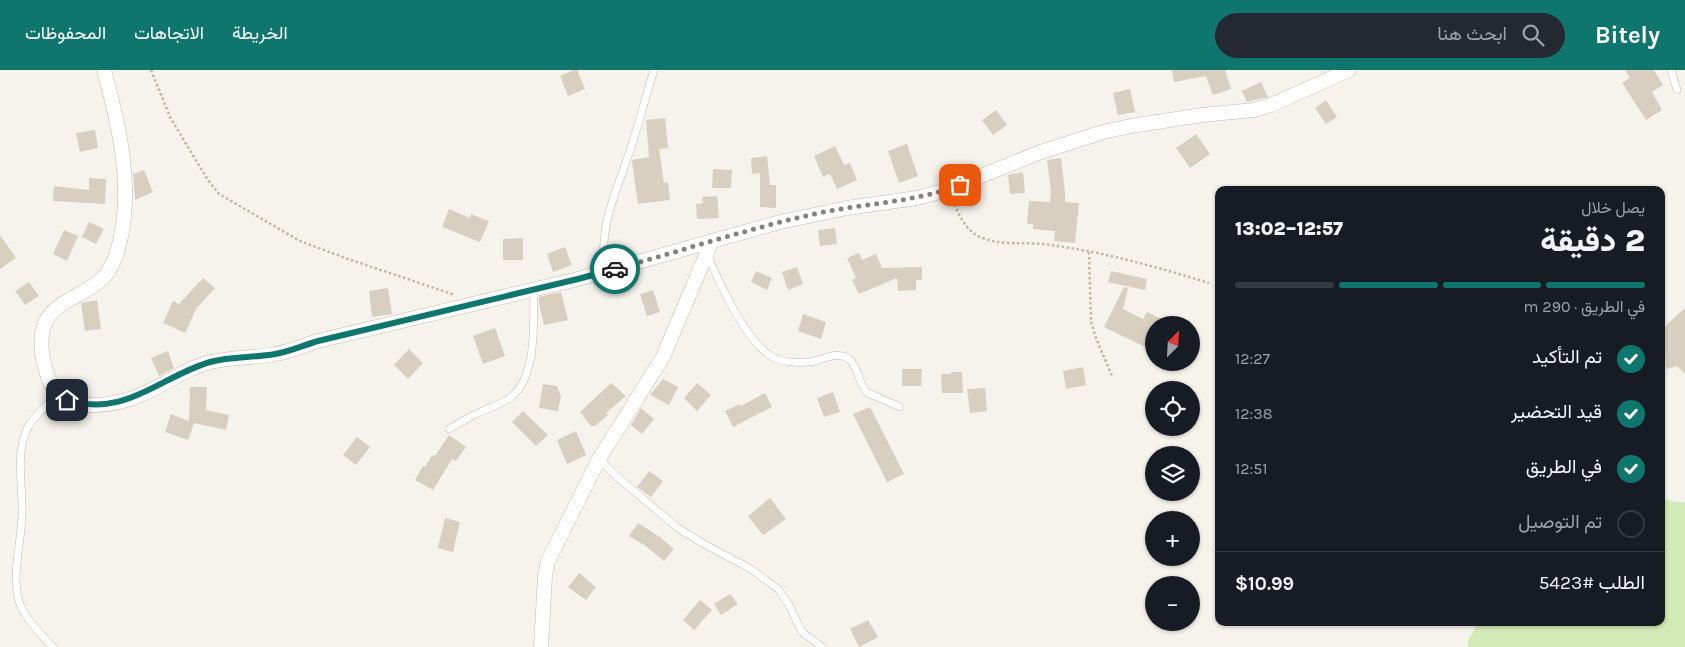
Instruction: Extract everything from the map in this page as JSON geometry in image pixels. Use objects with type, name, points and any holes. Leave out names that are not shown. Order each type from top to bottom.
[{"type":"street","points":[[104,70],[117,121],[122,153],[126,202],[123,227],[113,265],[105,276],[90,289],[54,310],[46,322],[41,336],[41,350],[51,386],[57,394],[79,404],[96,406],[142,394],[192,368],[212,362],[277,354],[318,341],[709,248],[762,227],[816,214],[917,198],[946,190],[1038,153],[1103,132],[1202,115],[1254,110],[1272,105],[1349,70]]},
{"type":"street","points":[[541,647],[545,576],[548,561],[599,459],[663,357],[709,248]]},
{"type":"lane","points":[[605,272],[603,242],[607,220],[654,70]]},
{"type":"lane","points":[[1671,70],[1677,90]]},
{"type":"lane","points":[[709,248],[722,289],[732,308],[759,346],[769,355],[794,362],[809,362],[839,355],[847,357],[853,362],[866,392],[900,407]]},
{"type":"lane","points":[[449,429],[477,413],[497,405],[511,397],[518,390],[530,364],[534,290]]},
{"type":"lane","points":[[53,647],[40,633],[19,603],[16,588],[22,513],[21,462],[24,439],[27,428],[57,394]]},
{"type":"lane","points":[[599,459],[616,476],[678,528],[751,569],[778,589],[789,605],[802,632],[822,647]]},
{"type":"path","points":[[151,70],[170,118],[206,177],[219,194],[300,241],[477,303]]},
{"type":"path","points":[[946,190],[960,218],[969,230],[995,242],[1047,244],[1089,252],[1148,265],[1209,283]]},
{"type":"path","points":[[1089,252],[1091,322],[1112,376]]},
{"type":"green space","points":[[1665,500],[1685,503],[1685,647],[1468,647],[1468,641],[1476,626],[1665,626]]},
{"type":"building","points":[[577,70],[585,89],[568,96],[560,76]]},
{"type":"building","points":[[1172,70],[1225,70],[1231,89],[1213,95],[1206,76],[1174,82]]},
{"type":"building","points":[[1625,70],[1654,70],[1663,85],[1652,92],[1662,110],[1646,120],[1622,83],[1630,78]]},
{"type":"building","points":[[1261,82],[1268,97],[1247,102],[1242,91]]},
{"type":"building","points":[[1130,89],[1135,112],[1118,115],[1113,93]]},
{"type":"building","points":[[1326,100],[1337,117],[1326,124],[1315,108]]},
{"type":"building","points":[[996,110],[1007,125],[993,135],[982,120]]},
{"type":"building","points":[[665,118],[668,148],[659,149],[664,183],[668,182],[670,200],[638,204],[632,160],[649,157],[646,120]]},
{"type":"building","points":[[95,130],[98,148],[80,152],[76,133]]},
{"type":"building","points":[[1196,134],[1210,154],[1190,168],[1176,148]]},
{"type":"building","points":[[907,144],[918,176],[899,183],[888,151]]},
{"type":"building","points":[[835,146],[844,165],[850,163],[857,180],[837,189],[830,174],[823,177],[814,156]]},
{"type":"building","points":[[767,156],[770,185],[776,185],[776,208],[760,207],[760,173],[752,174],[751,158]]},
{"type":"building","points":[[1061,158],[1065,202],[1079,203],[1075,243],[1054,241],[1055,231],[1033,229],[1033,224],[1027,224],[1029,201],[1050,202],[1051,191],[1047,160]]},
{"type":"building","points":[[713,169],[732,170],[731,188],[712,188]]},
{"type":"building","points":[[144,170],[153,192],[135,200],[133,174]]},
{"type":"building","points":[[1023,172],[1025,193],[1010,194],[1008,175]]},
{"type":"building","points":[[89,178],[106,179],[105,204],[53,201],[54,186],[89,190]]},
{"type":"building","points":[[717,196],[719,218],[697,219],[696,204],[703,203],[702,197]]},
{"type":"building","points":[[449,209],[470,218],[471,214],[489,221],[480,242],[442,227]]},
{"type":"building","points":[[89,222],[104,229],[96,244],[82,237]]},
{"type":"building","points":[[835,228],[837,244],[820,246],[818,230]]},
{"type":"building","points":[[64,230],[78,236],[67,261],[53,254]]},
{"type":"building","points":[[0,235],[16,258],[0,269]]},
{"type":"building","points":[[523,238],[523,260],[503,260],[503,239]]},
{"type":"building","points":[[565,247],[572,265],[553,272],[547,254]]},
{"type":"building","points":[[859,253],[862,260],[876,254],[882,268],[922,267],[922,280],[916,280],[916,290],[898,291],[897,278],[859,294],[852,280],[856,278],[847,258]]},
{"type":"building","points":[[797,267],[803,284],[788,290],[782,272]]},
{"type":"building","points":[[756,271],[772,278],[767,290],[751,282]]},
{"type":"building","points":[[1111,271],[1147,279],[1145,290],[1108,282]]},
{"type":"building","points":[[203,278],[215,288],[196,309],[185,333],[163,323],[173,301],[179,304]]},
{"type":"building","points":[[29,282],[39,296],[25,305],[15,291]]},
{"type":"building","points":[[1124,287],[1128,288],[1123,309],[1143,319],[1147,312],[1155,316],[1145,316],[1145,347],[1104,327]]},
{"type":"building","points":[[388,288],[392,314],[372,317],[369,291]]},
{"type":"building","points":[[653,290],[660,312],[647,316],[640,294]]},
{"type":"building","points":[[561,292],[568,320],[544,325],[539,297]]},
{"type":"building","points":[[97,300],[101,329],[85,331],[81,303]]},
{"type":"building","points":[[1685,308],[1685,374],[1677,366],[1666,369],[1665,326]]},
{"type":"building","points":[[803,314],[826,322],[821,339],[798,331]]},
{"type":"building","points":[[495,328],[505,356],[483,364],[473,336]]},
{"type":"building","points":[[409,349],[423,363],[408,379],[394,365]]},
{"type":"building","points":[[168,351],[174,368],[159,376],[151,358]]},
{"type":"building","points":[[1083,367],[1086,385],[1066,389],[1063,371]]},
{"type":"building","points":[[902,369],[922,369],[921,386],[902,386]]},
{"type":"building","points":[[951,372],[962,372],[963,393],[942,393],[941,374],[951,374]]},
{"type":"building","points":[[663,379],[678,387],[669,405],[650,395]]},
{"type":"building","points":[[611,383],[626,396],[606,413],[608,415],[595,426],[591,426],[580,412]]},
{"type":"building","points":[[697,383],[711,395],[697,411],[684,398]]},
{"type":"building","points":[[543,384],[557,386],[561,396],[558,411],[539,408]]},
{"type":"building","points":[[190,387],[207,387],[206,410],[229,415],[226,430],[194,423],[188,440],[165,432],[171,414],[189,421]]},
{"type":"building","points":[[985,388],[987,411],[970,413],[967,389]]},
{"type":"building","points":[[833,392],[840,412],[824,417],[817,398]]},
{"type":"building","points":[[765,393],[772,407],[733,427],[725,411],[740,404],[741,406]]},
{"type":"building","points":[[870,407],[904,474],[887,482],[853,414]]},
{"type":"building","points":[[641,408],[654,419],[642,434],[631,425]]},
{"type":"building","points":[[523,411],[548,435],[536,446],[512,422]]},
{"type":"building","points":[[576,431],[586,455],[567,464],[557,440]]},
{"type":"building","points":[[449,435],[466,447],[456,461],[452,459],[433,490],[415,480],[423,466],[425,467],[432,455],[435,456]]},
{"type":"building","points":[[357,437],[370,447],[356,465],[343,455]]},
{"type":"building","points":[[649,471],[663,481],[651,497],[637,487]]},
{"type":"building","points":[[770,498],[786,519],[763,535],[748,516]]},
{"type":"building","points":[[445,518],[460,522],[453,552],[438,548]]},
{"type":"building","points":[[638,523],[660,537],[674,549],[664,561],[642,543],[629,536]]},
{"type":"building","points":[[579,573],[596,587],[586,600],[568,587]]},
{"type":"building","points":[[730,594],[738,604],[721,615],[714,604]]},
{"type":"building","points":[[700,600],[712,610],[694,630],[683,620]]},
{"type":"building","points":[[868,620],[878,637],[859,647],[850,629]]},
{"type":"way so far","points":[[615,269],[780,222],[848,208],[917,198],[960,185]]},
{"type":"route","points":[[67,400],[96,406],[115,402],[142,394],[192,368],[212,362],[277,354],[341,335],[420,318],[615,269]]}]
